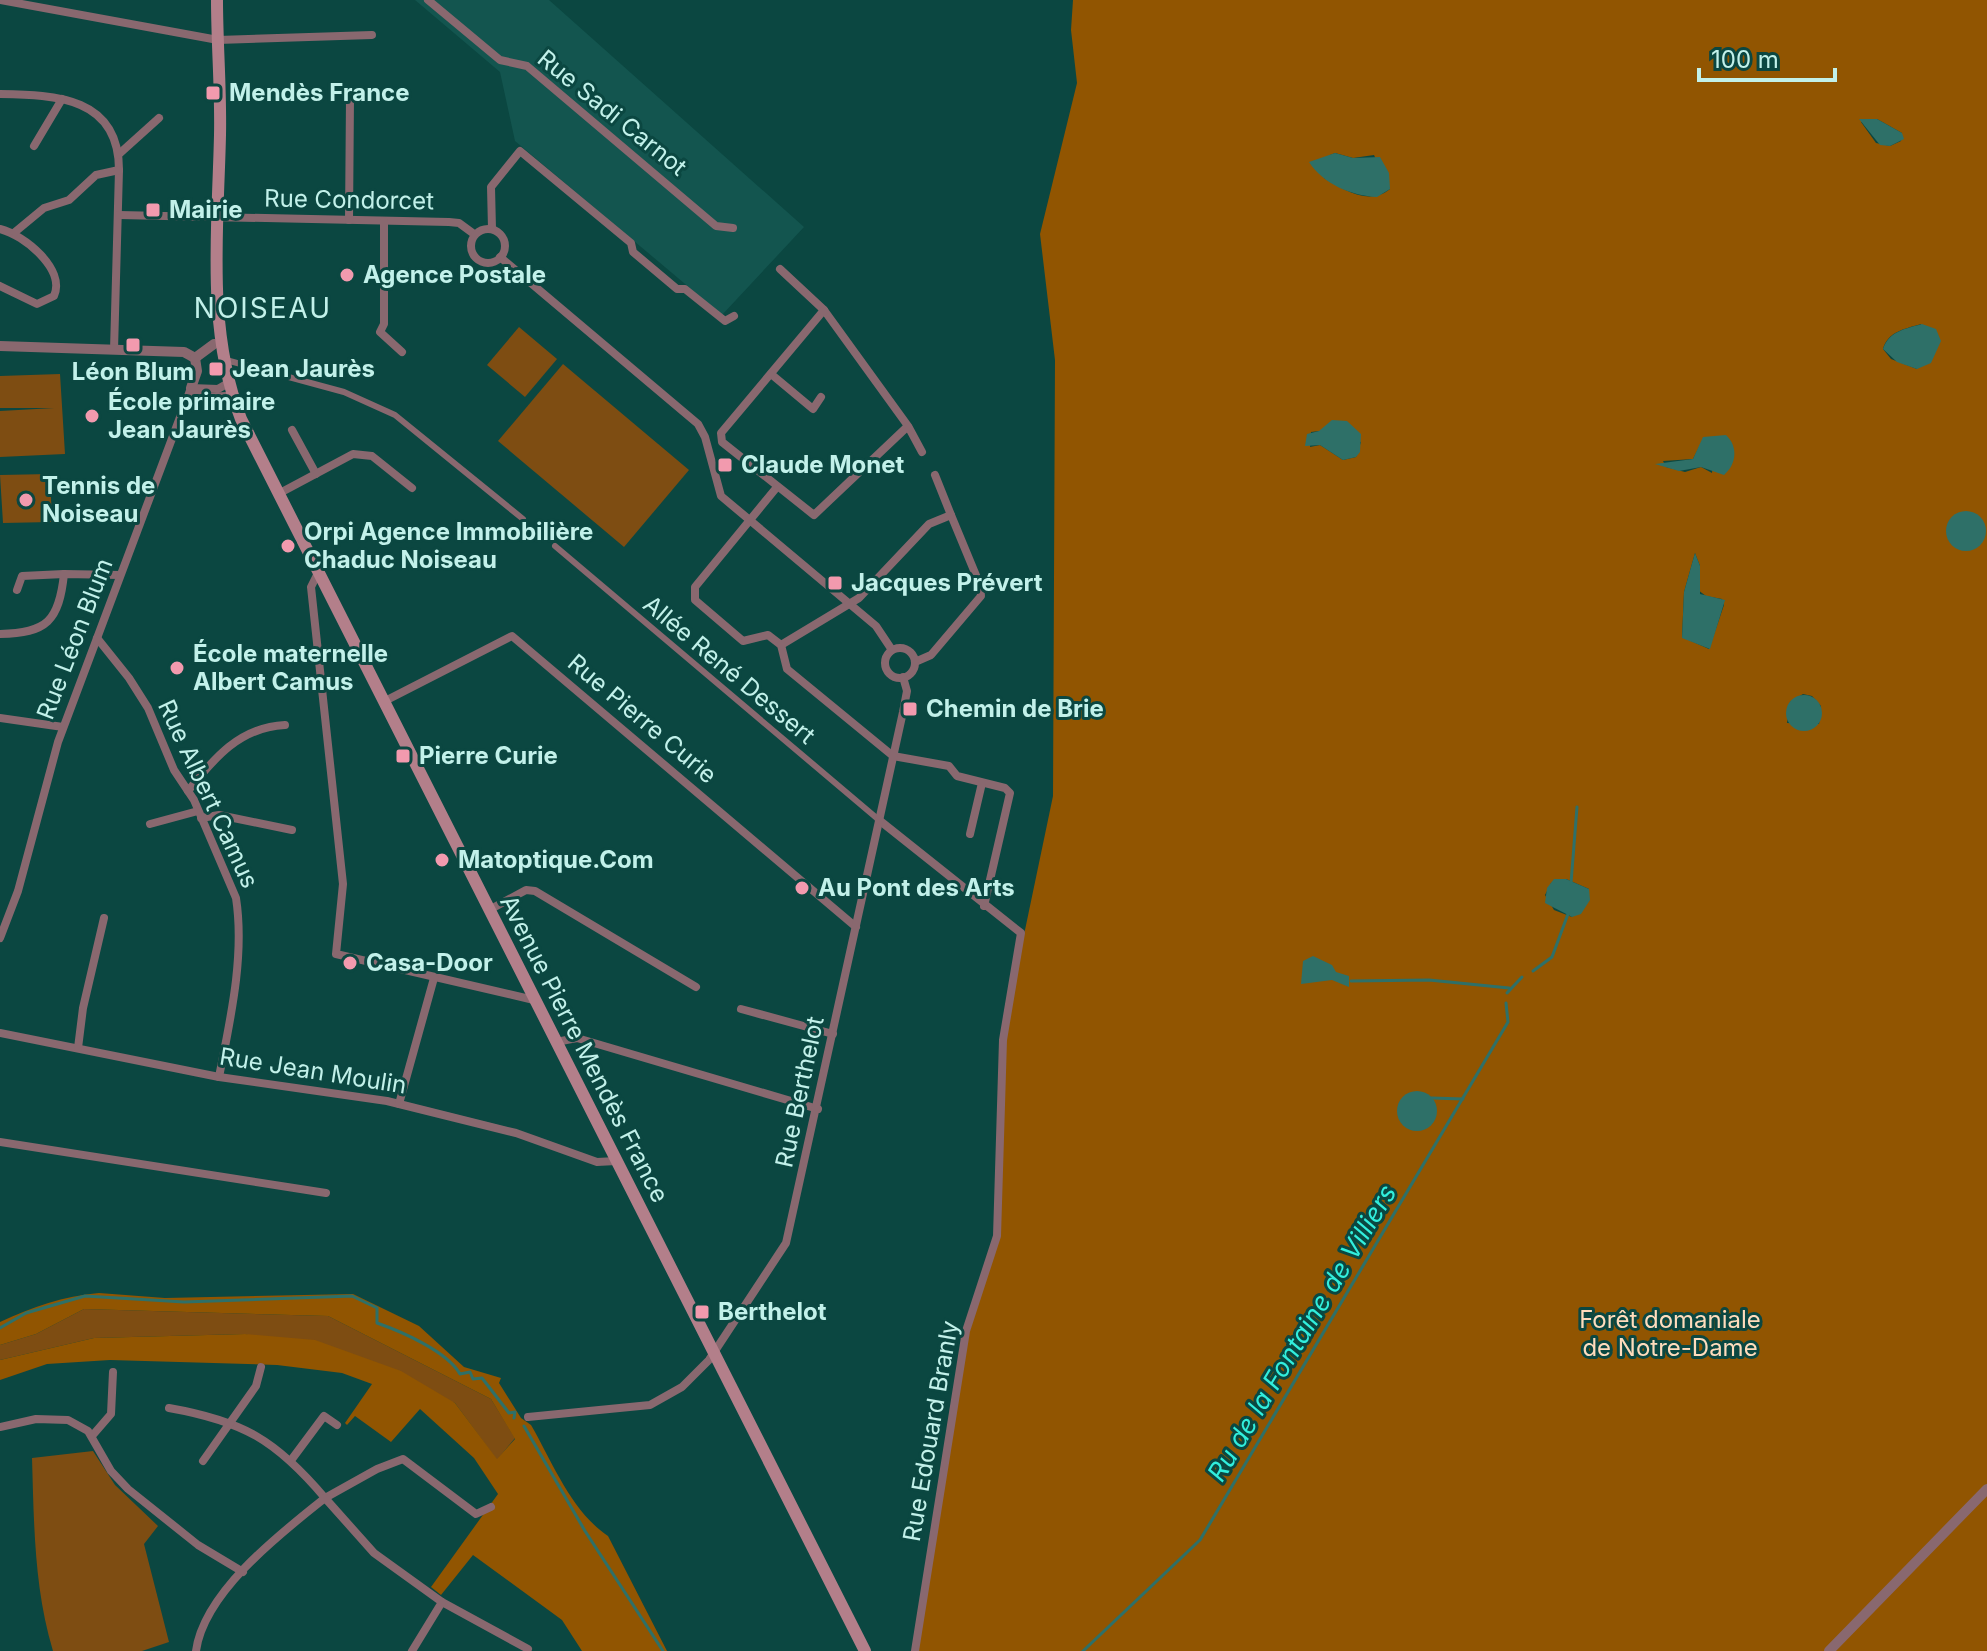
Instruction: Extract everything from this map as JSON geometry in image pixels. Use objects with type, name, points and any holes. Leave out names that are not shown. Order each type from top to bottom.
[{"type":"main road","name":"Avenue Pierre Mendès France","points":[[217,0],[219,217],[216,283],[228,389]]},
{"type":"main road","name":"Avenue Pierre Mendès France","points":[[216,283],[212,293],[214,344],[241,419],[865,1651]]},
{"type":"street","points":[[0,0],[218,40],[372,35]]},
{"type":"street","name":"Rue Sadi Carnot","points":[[428,0],[500,60],[527,66],[716,226],[733,228]]},
{"type":"street","points":[[0,94],[81,103],[95,113],[115,141],[119,154],[119,215],[114,350]]},
{"type":"street","points":[[349,220],[350,98]]},
{"type":"street","points":[[34,146],[62,99]]},
{"type":"street","points":[[119,154],[159,118]]},
{"type":"street","points":[[492,229],[474,234],[470,246],[474,257],[490,263],[500,257],[504,241],[492,229],[491,187],[520,151],[631,243],[633,252],[677,289],[685,289],[725,321],[734,316]]},
{"type":"street","points":[[15,232],[44,208],[69,200],[96,175],[119,170]]},
{"type":"street","name":"Rue Condorcet","points":[[119,215],[459,223],[474,234]]},
{"type":"street","points":[[384,221],[384,324],[380,332],[402,352]]},
{"type":"street","points":[[0,229],[15,232],[56,274],[58,287],[54,296],[37,304],[0,286]]},
{"type":"street","points":[[500,257],[698,424],[705,437],[721,496],[876,626],[892,650]]},
{"type":"street","points":[[780,269],[824,310],[908,426],[922,452]]},
{"type":"street","points":[[824,310],[721,433],[722,442],[814,515],[908,426]]},
{"type":"street","points":[[0,346],[184,352],[195,358],[214,344]]},
{"type":"street","name":"Rue Léon Blum","points":[[0,938],[2,922],[18,891],[63,727],[191,388],[197,371],[195,358]]},
{"type":"street","points":[[226,360],[344,392],[395,415],[523,519]]},
{"type":"street","points":[[771,374],[813,409],[821,397]]},
{"type":"street","points":[[191,388],[207,398],[228,389]]},
{"type":"street","points":[[292,430],[316,474]]},
{"type":"street","points":[[278,494],[353,454],[372,456],[412,488]]},
{"type":"street","points":[[915,662],[907,650],[892,650],[886,657],[887,671],[894,677],[903,677],[912,672],[915,662],[931,655],[981,596],[980,585],[935,475]]},
{"type":"street","points":[[777,487],[695,587],[695,600],[743,641],[768,635],[781,645],[787,669],[893,756],[949,766],[957,776],[1005,788],[1010,793],[984,906],[879,820]]},
{"type":"street","points":[[781,645],[850,604],[929,524],[951,515]]},
{"type":"street","name":"Allée René Dessert","points":[[555,546],[879,820]]},
{"type":"street","points":[[318,573],[311,587],[343,884],[336,954],[534,1000]]},
{"type":"street","points":[[0,634],[29,634],[49,622],[62,597],[64,574]]},
{"type":"street","points":[[17,590],[22,576],[120,575]]},
{"type":"street","name":"Rue Pierre Curie","points":[[383,702],[512,636],[856,927]]},
{"type":"street","name":"Rue Albert Camus","points":[[97,638],[148,708],[163,749],[188,791],[228,875],[239,915],[232,1008],[219,1077]]},
{"type":"street","name":"Rue Berthelot","points":[[528,1417],[650,1405],[682,1387],[714,1353],[786,1243],[818,1109],[907,691],[903,677]]},
{"type":"street","points":[[0,718],[63,727]]},
{"type":"street","points":[[188,791],[231,743],[273,725],[285,725]]},
{"type":"street","points":[[970,834],[982,783]]},
{"type":"street","points":[[150,824],[200,815],[219,815],[292,830]]},
{"type":"street","points":[[489,910],[526,890],[535,891],[696,987]]},
{"type":"street","name":"Rue Edouard Branly","points":[[915,1651],[966,1331],[997,1236],[1003,1040],[1021,933],[984,906]]},
{"type":"street","points":[[78,1048],[83,1008],[104,918]]},
{"type":"street","points":[[399,1104],[434,978]]},
{"type":"street","points":[[741,1009],[833,1034]]},
{"type":"street","name":"Rue Jean Moulin","points":[[0,1033],[219,1077],[399,1104],[516,1133],[597,1162],[616,1161]]},
{"type":"street","points":[[556,1042],[577,1038],[818,1109]]},
{"type":"street","points":[[0,1142],[326,1193]]},
{"type":"street","points":[[203,1461],[256,1386],[261,1367]]},
{"type":"street","points":[[92,1436],[111,1414],[113,1372]]},
{"type":"street","points":[[169,1408],[231,1422],[292,1459],[374,1553],[442,1602],[528,1649]]},
{"type":"street","points":[[292,1459],[324,1416],[337,1425]]},
{"type":"street","points":[[0,1427],[36,1419],[68,1420],[92,1436],[111,1471],[128,1489],[198,1545],[243,1572]]},
{"type":"street","points":[[196,1651],[213,1609],[275,1538],[325,1498],[377,1469],[403,1459],[476,1514],[491,1507]]},
{"type":"street","points":[[1829,1651],[1987,1489]]},
{"type":"street","points":[[412,1651],[442,1602]]},
{"type":"shaded area","points":[[415,0],[549,0],[804,227],[722,315],[515,141],[500,72]]},
{"type":"shaded area","points":[[1859,119],[1877,119],[1902,133],[1904,139],[1890,146],[1880,145]]},
{"type":"shaded area","points":[[1335,153],[1353,158],[1380,157],[1389,173],[1390,189],[1377,197],[1348,191],[1322,177],[1309,162]]},
{"type":"shaded area","points":[[1922,324],[1936,329],[1941,341],[1931,363],[1917,369],[1897,362],[1883,349],[1893,334]]},
{"type":"shaded area","points":[[519,327],[557,359],[525,397],[487,365]]},
{"type":"shaded area","points":[[563,364],[689,470],[624,547],[498,441]]},
{"type":"shaded area","points":[[60,374],[65,454],[0,457],[0,411],[54,408],[0,408],[0,376]]},
{"type":"shaded area","points":[[1332,420],[1347,421],[1361,434],[1360,452],[1356,457],[1343,460],[1320,445],[1305,446],[1307,434],[1319,431]]},
{"type":"shaded area","points":[[1726,435],[1733,444],[1734,455],[1724,475],[1701,467],[1679,471],[1655,464],[1693,459],[1703,437]]},
{"type":"shaded area","name":"Tennis de Noiseau","points":[[50,474],[52,522],[3,523],[0,475]]},
{"type":"shaded area","points":[[1966,511],[1980,517],[1986,531],[1980,545],[1966,551],[1952,545],[1946,531],[1952,517]]},
{"type":"shaded area","points":[[1695,553],[1700,566],[1700,594],[1725,600],[1710,649],[1682,638],[1684,592]]},
{"type":"shaded area","points":[[1804,695],[1817,700],[1822,713],[1817,726],[1804,731],[1791,726],[1786,713],[1791,700]]},
{"type":"shaded area","points":[[1554,879],[1566,879],[1589,889],[1590,900],[1581,914],[1572,917],[1545,903],[1547,888]]},
{"type":"shaded area","points":[[1313,956],[1332,965],[1336,972],[1349,976],[1349,987],[1332,980],[1301,984],[1303,961]]},
{"type":"shaded area","points":[[1417,1091],[1431,1097],[1437,1111],[1431,1125],[1417,1131],[1403,1125],[1397,1111],[1403,1097]]},
{"type":"shaded area","points":[[84,1309],[328,1316],[491,1399],[515,1438],[497,1460],[455,1403],[245,1334],[94,1338],[0,1360],[0,1345],[36,1334]]},
{"type":"shaded area","points":[[93,1451],[115,1485],[158,1526],[144,1544],[169,1642],[142,1651],[53,1651],[47,1627],[36,1555],[32,1458]]},
{"type":"green space","name":"Forêt domaniale de Notre-Dame","points":[[1073,0],[1987,0],[1987,1651],[917,1651],[969,1333],[999,1238],[1002,1040],[1053,796],[1055,360],[1040,234],[1077,83],[1071,30]],"holes":[[[1877,119],[1902,133],[1901,141],[1890,146],[1876,143],[1861,122]],[[1335,153],[1353,158],[1374,155],[1390,189],[1382,194],[1365,196],[1324,178],[1330,155]],[[1921,324],[1917,369],[1891,359],[1883,349],[1889,338]],[[1319,431],[1361,442],[1356,457],[1343,460],[1320,445],[1310,447],[1311,432]],[[1704,437],[1715,438],[1712,473],[1701,467],[1685,472],[1666,467],[1663,461],[1693,459]],[[1695,553],[1700,566],[1698,590],[1706,596],[1722,599],[1724,605],[1709,649],[1682,637],[1684,592]],[[1803,694],[1812,696],[1821,706],[1819,724],[1787,723],[1790,702]],[[1566,879],[1589,889],[1572,917],[1554,910],[1545,895],[1551,883]]]},
{"type":"green space","points":[[99,1293],[165,1298],[353,1294],[419,1326],[464,1367],[501,1378],[499,1383],[521,1418],[531,1425],[573,1500],[608,1536],[667,1651],[582,1651],[562,1620],[473,1555],[441,1595],[431,1587],[498,1494],[474,1458],[420,1409],[391,1442],[355,1416],[347,1425],[345,1423],[372,1384],[342,1373],[277,1365],[110,1360],[47,1364],[0,1380],[0,1360],[94,1338],[245,1334],[315,1340],[401,1371],[455,1403],[497,1459],[515,1439],[491,1399],[328,1316],[84,1309],[36,1334],[0,1345],[0,1322],[48,1303]]},
{"type":"waterway","points":[[1571,883],[1577,807]]},
{"type":"waterway","points":[[1533,971],[1552,957],[1568,914]]},
{"type":"waterway","points":[[1507,993],[1522,977]]},
{"type":"waterway","points":[[1351,981],[1429,980],[1509,988]]},
{"type":"waterway","name":"Ru de la Fontaine de Villiers","points":[[1083,1651],[1200,1540],[1508,1022],[1506,1003]]},
{"type":"waterway","points":[[1432,1098],[1463,1099]]},
{"type":"waterway","name":"Ru de la Fontaine de Villiers","points":[[0,1328],[26,1313],[85,1296],[184,1302],[352,1296],[377,1308],[377,1323],[434,1350],[460,1374],[470,1372],[473,1379],[482,1378],[509,1413],[515,1412],[514,1418]]},
{"type":"waterway","name":"Ru de la Fontaine de Villiers","points":[[524,1426],[585,1531],[663,1651]]},
{"type":"place","name":"Mendès France","points":[[213,93]]},
{"type":"place","name":"Mairie","points":[[153,210]]},
{"type":"place","name":"Agence Postale","points":[[347,275]]},
{"type":"place","name":"Léon Blum","points":[[133,345]]},
{"type":"place","name":"Jean Jaurès","points":[[216,369]]},
{"type":"place","name":"École primaire Jean Jaurès","points":[[92,416]]},
{"type":"place","name":"Claude Monet","points":[[725,465]]},
{"type":"place","name":"Tennis de Noiseau","points":[[26,500]]},
{"type":"place","name":"Orpi Agence Immobilière Chaduc Noiseau","points":[[288,546]]},
{"type":"place","name":"Jacques Prévert","points":[[835,583]]},
{"type":"place","name":"École maternelle Albert Camus","points":[[177,668]]},
{"type":"place","name":"Chemin de Brie","points":[[910,709]]},
{"type":"place","name":"Pierre Curie","points":[[403,756]]},
{"type":"place","name":"Matoptique.Com","points":[[442,860]]},
{"type":"place","name":"Au Pont des Arts","points":[[802,888]]},
{"type":"place","name":"Casa-Door","points":[[350,963]]},
{"type":"place","name":"Berthelot","points":[[702,1312]]},
{"type":"district","name":"NOISEAU","points":[[263,308]]}]
